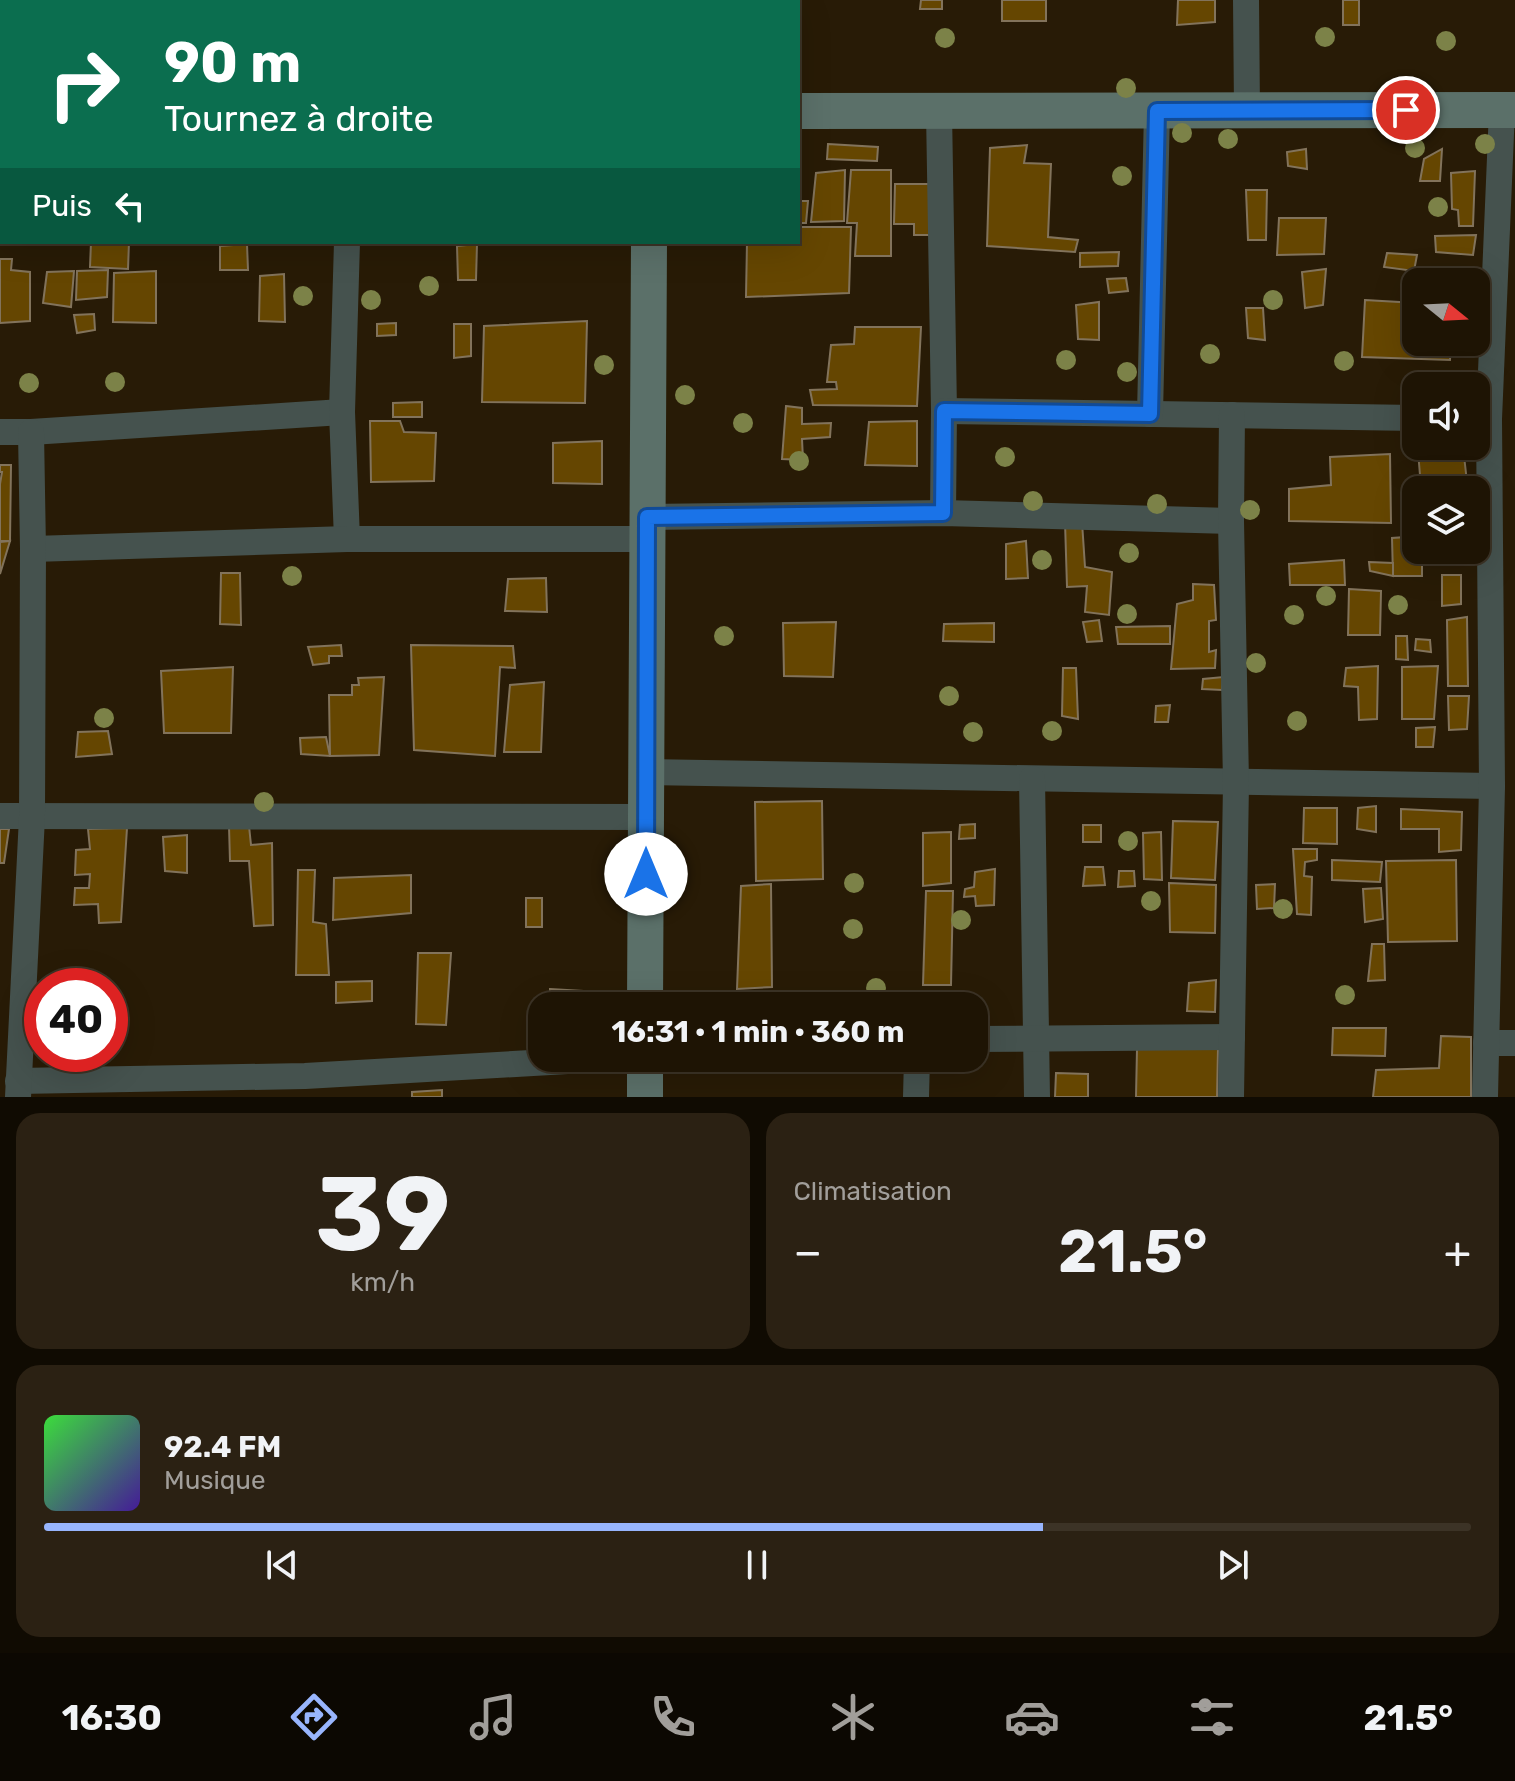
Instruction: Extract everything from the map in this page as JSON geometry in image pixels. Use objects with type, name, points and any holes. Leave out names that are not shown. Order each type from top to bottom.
[{"type":"street","points":[[1246,0],[1247,110]]},
{"type":"street","points":[[800,111],[1508,110],[1493,419],[1492,786],[1485,1097]]},
{"type":"street","points":[[939,111],[943,513]]},
{"type":"street","points":[[1150,414],[1157,111]]},
{"type":"street","points":[[347,244],[342,412],[347,539]]},
{"type":"street","points":[[645,992],[649,244]]},
{"type":"street","points":[[944,411],[1402,418]]},
{"type":"street","points":[[0,432],[342,412]]},
{"type":"street","points":[[1231,1097],[1236,783],[1232,415]]},
{"type":"street","points":[[31,432],[32,817],[18,1089],[305,1086],[528,1066]]},
{"type":"street","points":[[33,549],[647,528],[943,513],[1231,521]]},
{"type":"street","points":[[646,772],[1492,786]]},
{"type":"street","points":[[1032,779],[1037,1097]]},
{"type":"street","points":[[0,816],[646,817]]},
{"type":"street","points":[[988,1039],[1232,1037]]},
{"type":"street","points":[[1486,1043],[1515,1043]]},
{"type":"street","points":[[645,1072],[645,1097]]},
{"type":"street","points":[[916,1097],[917,1072]]},
{"type":"building","points":[[921,0],[942,0],[942,9],[920,9]]},
{"type":"building","points":[[1002,0],[1046,0],[1046,21],[1002,21]]},
{"type":"building","points":[[1178,0],[1215,0],[1215,22],[1177,25]]},
{"type":"building","points":[[1343,0],[1359,0],[1359,25],[1343,25]]},
{"type":"building","points":[[828,144],[878,147],[877,161],[827,159]]},
{"type":"building","points":[[1027,145],[1024,163],[1051,164],[1048,237],[1078,240],[1075,252],[987,246],[990,148]]},
{"type":"building","points":[[1306,149],[1307,169],[1288,166],[1287,152]]},
{"type":"building","points":[[1442,149],[1440,181],[1420,181],[1424,159]]},
{"type":"building","points":[[845,170],[844,221],[811,222],[816,173]]},
{"type":"building","points":[[851,170],[891,170],[891,256],[855,256],[857,223],[847,223]]},
{"type":"building","points":[[1475,171],[1473,226],[1459,226],[1458,210],[1452,209],[1451,173]]},
{"type":"building","points":[[895,184],[931,184],[931,235],[914,235],[914,224],[894,224]]},
{"type":"building","points":[[1246,190],[1267,190],[1266,240],[1248,240]]},
{"type":"building","points":[[800,201],[808,201],[806,223],[800,223]]},
{"type":"building","points":[[1279,218],[1326,218],[1324,254],[1277,255]]},
{"type":"building","points":[[800,227],[851,227],[849,293],[746,297],[747,244],[800,244]]},
{"type":"building","points":[[1476,235],[1473,255],[1436,252],[1435,236]]},
{"type":"building","points":[[91,244],[129,244],[128,269],[90,267]]},
{"type":"building","points":[[247,244],[248,270],[220,270],[220,246]]},
{"type":"building","points":[[477,244],[476,280],[458,280],[457,246]]},
{"type":"building","points":[[1119,252],[1118,266],[1080,267],[1080,253]]},
{"type":"building","points":[[1387,253],[1417,255],[1415,268],[1384,267]]},
{"type":"building","points":[[0,259],[12,259],[11,270],[30,272],[30,321],[0,323]]},
{"type":"building","points":[[1326,269],[1323,305],[1305,308],[1302,272]]},
{"type":"building","points":[[108,270],[107,297],[76,300],[77,271]]},
{"type":"building","points":[[74,271],[71,307],[43,303],[47,272]]},
{"type":"building","points":[[156,271],[156,323],[113,322],[114,273]]},
{"type":"building","points":[[284,274],[285,322],[259,321],[260,276]]},
{"type":"building","points":[[1126,278],[1128,291],[1109,293],[1107,279]]},
{"type":"building","points":[[1365,300],[1402,302],[1402,356],[1450,356],[1450,360],[1362,357]]},
{"type":"building","points":[[1099,302],[1099,340],[1078,339],[1076,305]]},
{"type":"building","points":[[1246,308],[1263,308],[1265,340],[1248,338]]},
{"type":"building","points":[[94,314],[95,330],[77,333],[74,315]]},
{"type":"building","points":[[587,321],[585,403],[482,402],[484,326]]},
{"type":"building","points":[[396,323],[396,335],[377,336],[377,324]]},
{"type":"building","points":[[454,324],[471,324],[471,356],[454,358]]},
{"type":"building","points":[[855,327],[921,327],[917,406],[813,405],[810,390],[837,389],[836,382],[827,382],[831,345],[854,344]]},
{"type":"building","points":[[422,402],[422,417],[393,417],[393,403]]},
{"type":"building","points":[[786,406],[802,408],[802,424],[831,423],[830,437],[802,439],[803,460],[782,459]]},
{"type":"building","points":[[370,421],[400,421],[404,432],[436,433],[434,481],[371,482]]},
{"type":"building","points":[[917,421],[917,466],[865,465],[869,422]]},
{"type":"building","points":[[602,441],[602,484],[553,483],[553,443]]},
{"type":"building","points":[[1390,454],[1391,523],[1289,521],[1289,489],[1331,485],[1330,457]]},
{"type":"building","points":[[1419,460],[1464,460],[1466,476],[1420,476]]},
{"type":"building","points":[[0,465],[11,465],[10,541],[0,541]]},
{"type":"building","points":[[1065,522],[1082,522],[1085,567],[1112,572],[1109,615],[1085,612],[1087,586],[1067,587]]},
{"type":"building","points":[[1402,537],[1402,564],[1422,564],[1422,576],[1393,576],[1392,538]]},
{"type":"building","points":[[10,541],[0,574],[0,542]]},
{"type":"building","points":[[1026,541],[1028,578],[1006,579],[1006,544]]},
{"type":"building","points":[[1344,560],[1345,585],[1290,585],[1289,564]]},
{"type":"building","points":[[1369,562],[1393,563],[1393,576],[1370,571]]},
{"type":"building","points":[[221,573],[240,573],[241,625],[220,624]]},
{"type":"building","points":[[1442,575],[1461,575],[1461,604],[1442,606]]},
{"type":"building","points":[[546,578],[547,612],[505,611],[508,579]]},
{"type":"building","points":[[1193,584],[1214,585],[1216,620],[1209,621],[1209,652],[1216,650],[1215,668],[1171,669],[1177,604],[1193,600]]},
{"type":"building","points":[[1349,589],[1381,591],[1380,635],[1348,635]]},
{"type":"building","points":[[1467,617],[1468,686],[1448,686],[1447,620]]},
{"type":"building","points":[[1099,620],[1102,641],[1087,642],[1083,622]]},
{"type":"building","points":[[836,622],[833,677],[784,676],[783,623]]},
{"type":"building","points":[[994,623],[994,642],[943,641],[944,624]]},
{"type":"building","points":[[1170,626],[1170,644],[1118,644],[1116,627]]},
{"type":"building","points":[[1396,636],[1407,636],[1408,660],[1396,659]]},
{"type":"building","points":[[1416,639],[1430,640],[1431,652],[1415,650]]},
{"type":"building","points":[[341,645],[342,656],[329,656],[329,663],[313,665],[308,647]]},
{"type":"building","points":[[411,645],[513,646],[515,668],[500,667],[495,756],[414,750]]},
{"type":"building","points":[[1378,666],[1377,719],[1359,720],[1358,687],[1344,686],[1346,668]]},
{"type":"building","points":[[1438,666],[1434,719],[1402,719],[1402,667]]},
{"type":"building","points":[[233,667],[231,733],[164,733],[161,671]]},
{"type":"building","points":[[1063,668],[1076,668],[1078,719],[1062,716]]},
{"type":"building","points":[[384,677],[379,755],[330,756],[329,695],[352,695],[352,685],[359,685],[358,678]]},
{"type":"building","points":[[1223,677],[1222,690],[1202,689],[1203,679]]},
{"type":"building","points":[[544,682],[541,752],[504,752],[510,685]]},
{"type":"building","points":[[1448,696],[1469,696],[1467,729],[1449,730]]},
{"type":"building","points":[[1170,705],[1168,722],[1155,722],[1156,706]]},
{"type":"building","points":[[1435,727],[1433,747],[1416,747],[1416,728]]},
{"type":"building","points":[[108,731],[112,754],[76,757],[78,732]]},
{"type":"building","points":[[326,737],[330,756],[301,754],[300,738]]},
{"type":"building","points":[[822,801],[823,879],[756,881],[755,802]]},
{"type":"building","points":[[1376,806],[1376,832],[1357,829],[1358,808]]},
{"type":"building","points":[[1304,808],[1337,808],[1337,844],[1303,843]]},
{"type":"building","points":[[1401,809],[1462,812],[1461,850],[1439,852],[1439,829],[1401,829]]},
{"type":"building","points":[[1173,821],[1218,822],[1215,880],[1171,878]]},
{"type":"building","points":[[975,824],[975,838],[959,839],[960,825]]},
{"type":"building","points":[[1083,825],[1101,825],[1101,842],[1083,842]]},
{"type":"building","points":[[229,826],[249,826],[251,845],[272,843],[273,925],[254,926],[249,861],[230,861]]},
{"type":"building","points":[[127,828],[121,922],[99,923],[98,904],[74,905],[75,888],[89,888],[90,874],[75,875],[76,850],[90,849],[88,829]]},
{"type":"building","points":[[0,829],[9,829],[4,863],[0,863]]},
{"type":"building","points":[[951,832],[951,883],[923,886],[923,833]]},
{"type":"building","points":[[1161,832],[1162,880],[1144,879],[1143,833]]},
{"type":"building","points":[[187,835],[187,873],[165,871],[163,837]]},
{"type":"building","points":[[1293,849],[1317,849],[1317,860],[1305,862],[1304,876],[1312,877],[1311,915],[1297,914]]},
{"type":"building","points":[[1332,860],[1382,862],[1380,882],[1332,880]]},
{"type":"building","points":[[1456,860],[1457,941],[1388,942],[1386,861]]},
{"type":"building","points":[[1085,867],[1103,867],[1105,885],[1083,886]]},
{"type":"building","points":[[995,869],[994,905],[976,906],[975,896],[964,897],[965,889],[974,887],[975,872]]},
{"type":"building","points":[[298,870],[315,870],[313,922],[326,924],[329,975],[296,975]]},
{"type":"building","points":[[1119,871],[1134,871],[1135,886],[1118,887]]},
{"type":"building","points":[[411,875],[411,913],[333,920],[334,878]]},
{"type":"building","points":[[1169,883],[1216,885],[1215,933],[1170,932]]},
{"type":"building","points":[[771,884],[772,987],[737,989],[741,886]]},
{"type":"building","points":[[1275,884],[1274,908],[1257,909],[1256,885]]},
{"type":"building","points":[[1381,888],[1383,919],[1365,922],[1363,889]]},
{"type":"building","points":[[926,891],[953,891],[951,985],[923,985]]},
{"type":"building","points":[[526,898],[542,898],[542,927],[526,927]]},
{"type":"building","points":[[1372,944],[1384,944],[1385,980],[1368,981]]},
{"type":"building","points":[[418,953],[451,953],[446,1025],[416,1024]]},
{"type":"building","points":[[1216,980],[1215,1012],[1187,1011],[1189,983]]},
{"type":"building","points":[[372,981],[372,1001],[336,1003],[336,982]]},
{"type":"building","points":[[550,989],[583,991],[583,992],[550,992]]},
{"type":"building","points":[[1333,1028],[1386,1028],[1385,1056],[1332,1055]]},
{"type":"building","points":[[1441,1036],[1471,1037],[1471,1097],[1373,1097],[1376,1070],[1439,1068]]},
{"type":"building","points":[[1218,1048],[1217,1097],[1136,1097],[1137,1049]]},
{"type":"building","points":[[1056,1073],[1088,1074],[1088,1097],[1055,1097]]},
{"type":"building","points":[[442,1090],[442,1097],[412,1097],[412,1092]]},
{"type":"route","points":[[646,874],[647,517],[943,513],[944,411],[1150,414],[1157,111],[1406,110]]}]
